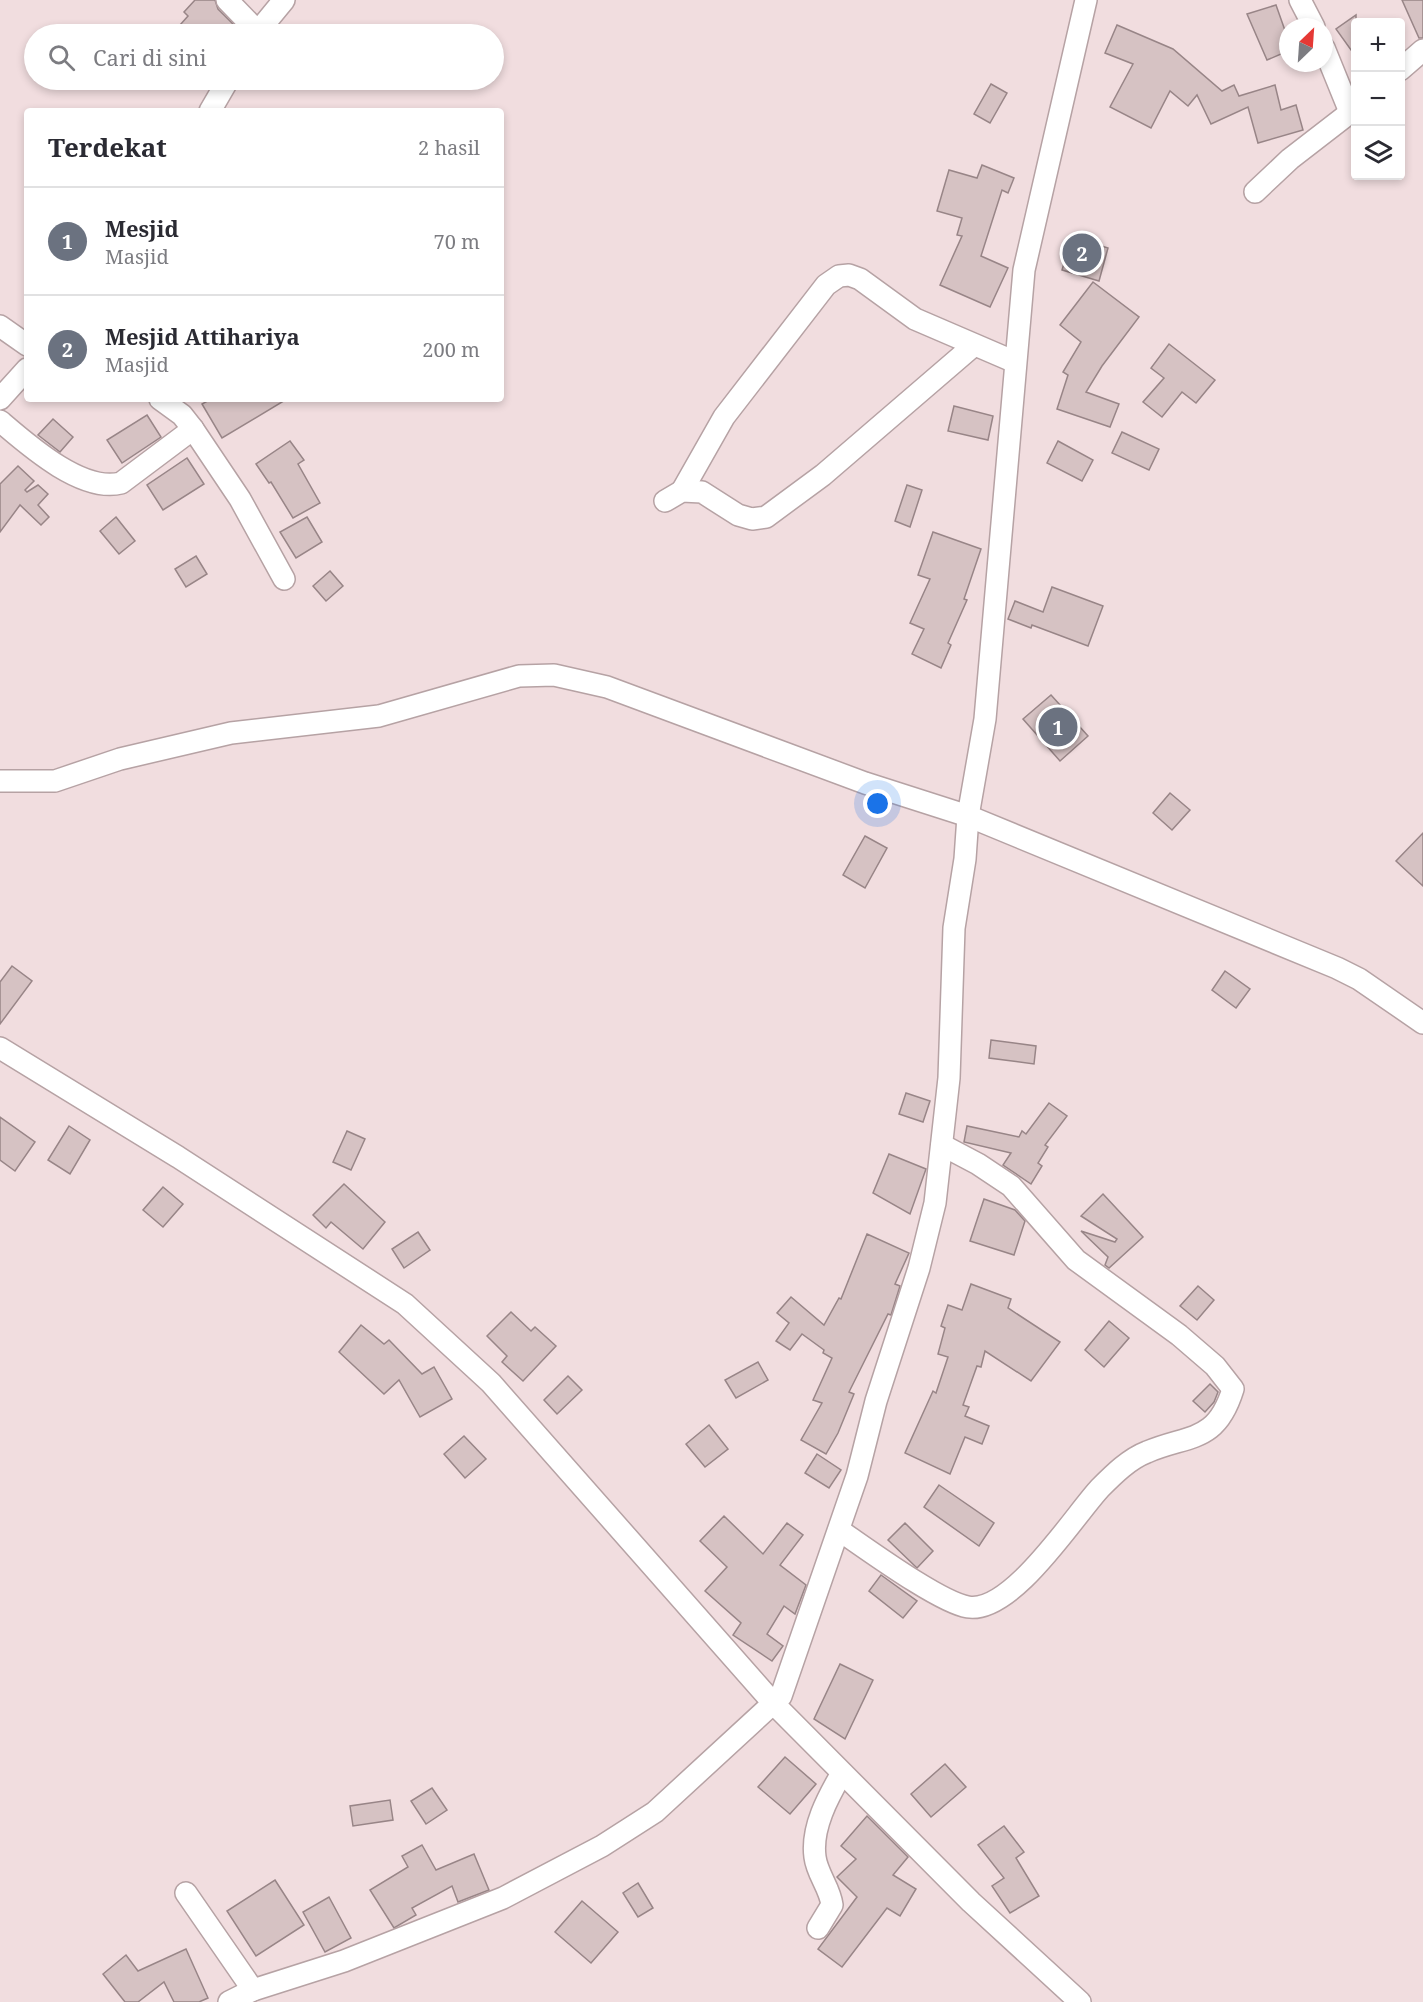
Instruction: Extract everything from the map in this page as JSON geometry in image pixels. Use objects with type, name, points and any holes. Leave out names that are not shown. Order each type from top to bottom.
[{"type":"street","points":[[227,0],[249,24]]},
{"type":"street","points":[[264,24],[284,0]]},
{"type":"street","points":[[229,2002],[253,1990],[344,1961],[503,1898],[602,1846],[655,1812],[774,1704],[787,1682],[839,1530],[919,1268],[935,1203],[949,1078],[954,928],[965,859],[968,816],[985,719],[1010,458],[1015,362],[1024,270],[1086,0]]},
{"type":"street","points":[[1300,0],[1309,18]]},
{"type":"street","points":[[1405,66],[1423,50]]},
{"type":"street","points":[[1333,67],[1351,106]]},
{"type":"street","points":[[212,108],[222,90]]},
{"type":"street","points":[[1255,192],[1290,159],[1351,112]]},
{"type":"street","points":[[973,346],[823,475],[766,517],[752,519],[738,515],[702,492],[674,496],[724,417],[826,285],[839,276],[849,274],[860,279],[915,319],[973,346],[1015,362]]},
{"type":"street","points":[[0,326],[24,343]]},
{"type":"street","points":[[0,399],[24,372]]},
{"type":"street","points":[[163,402],[182,415],[193,429],[240,499],[284,579]]},
{"type":"street","points":[[0,421],[30,448],[72,473],[108,486],[121,483],[193,429]]},
{"type":"street","points":[[0,781],[55,781],[120,759],[231,733],[379,716],[519,676],[554,675],[607,687],[865,783],[968,816],[1337,968],[1359,979],[1423,1023]]},
{"type":"street","points":[[0,1048],[178,1157],[405,1304],[491,1383],[774,1704],[972,1902],[1080,2002]]},
{"type":"street","points":[[839,1530],[946,1599],[969,1608],[995,1600],[1041,1561],[1100,1488],[1129,1461],[1148,1451],[1193,1439],[1206,1431],[1228,1404],[1233,1389],[1215,1366],[1179,1335],[1076,1260],[1011,1186],[978,1164],[942,1145]]},
{"type":"street","points":[[818,1928],[832,1905],[815,1856],[817,1838],[824,1806],[842,1773]]},
{"type":"street","points":[[186,1893],[253,1990]]},
{"type":"building","points":[[195,0],[215,0],[218,9],[233,24],[181,24],[188,16],[184,12]]},
{"type":"building","points":[[1402,0],[1423,0],[1423,38],[1419,38]]},
{"type":"building","points":[[1276,5],[1281,18],[1279,55],[1267,60],[1247,14]]},
{"type":"building","points":[[1351,18],[1351,50],[1336,29]]},
{"type":"building","points":[[1117,25],[1173,49],[1222,91],[1234,85],[1239,96],[1275,85],[1281,110],[1296,105],[1303,130],[1258,143],[1248,107],[1211,124],[1197,95],[1188,106],[1170,91],[1151,128],[1110,107],[1133,64],[1105,53]]},
{"type":"building","points":[[991,84],[1007,93],[990,123],[974,114]]},
{"type":"building","points":[[982,165],[1014,178],[1008,193],[1002,190],[981,256],[1008,268],[990,307],[940,285],[962,236],[957,235],[962,218],[937,211],[949,170],[977,178]]},
{"type":"building","points":[[1072,237],[1108,248],[1099,281],[1062,270]]},
{"type":"building","points":[[1093,282],[1139,317],[1102,366],[1086,392],[1119,404],[1110,427],[1057,409],[1068,375],[1063,372],[1081,342],[1060,325]]},
{"type":"building","points":[[1169,344],[1215,380],[1196,403],[1182,392],[1162,417],[1143,402],[1164,378],[1151,368]]},
{"type":"building","points":[[206,402],[282,402],[222,438],[202,404]]},
{"type":"building","points":[[954,406],[993,416],[988,440],[948,431]]},
{"type":"building","points":[[147,415],[161,437],[122,463],[107,440]]},
{"type":"building","points":[[53,419],[73,437],[60,452],[38,435]]},
{"type":"building","points":[[1122,432],[1159,449],[1149,470],[1112,453]]},
{"type":"building","points":[[290,441],[304,460],[298,464],[320,503],[293,518],[271,482],[269,483],[256,464]]},
{"type":"building","points":[[1058,441],[1093,460],[1082,481],[1047,463]]},
{"type":"building","points":[[187,458],[204,484],[163,510],[147,485]]},
{"type":"building","points":[[18,466],[34,481],[25,490],[27,492],[38,485],[48,494],[38,505],[49,517],[41,525],[20,505],[0,532],[0,484]]},
{"type":"building","points":[[907,485],[922,490],[910,527],[895,521]]},
{"type":"building","points":[[116,517],[135,541],[119,554],[100,531]]},
{"type":"building","points":[[307,517],[322,542],[296,558],[280,532]]},
{"type":"building","points":[[933,532],[981,549],[964,599],[967,600],[948,643],[951,645],[941,668],[912,654],[924,629],[910,623],[930,579],[918,575]]},
{"type":"building","points":[[196,556],[207,574],[186,587],[175,569]]},
{"type":"building","points":[[330,571],[343,586],[326,601],[313,586]]},
{"type":"building","points":[[1052,587],[1103,606],[1088,646],[1032,625],[1031,628],[1008,619],[1015,601],[1043,612]]},
{"type":"building","points":[[1051,695],[1088,736],[1060,761],[1023,719]]},
{"type":"building","points":[[1170,793],[1190,810],[1172,830],[1153,813]]},
{"type":"building","points":[[1423,833],[1423,886],[1396,861]]},
{"type":"building","points":[[865,836],[887,848],[865,888],[843,875]]},
{"type":"building","points":[[12,966],[32,981],[0,1024],[0,982]]},
{"type":"building","points":[[1225,971],[1250,989],[1236,1008],[1212,990]]},
{"type":"building","points":[[991,1040],[1036,1046],[1034,1064],[989,1058]]},
{"type":"building","points":[[906,1093],[930,1101],[923,1122],[899,1114]]},
{"type":"building","points":[[1049,1103],[1067,1116],[1045,1145],[1048,1147],[1038,1163],[1042,1166],[1031,1184],[1003,1165],[1011,1153],[964,1142],[967,1126],[1019,1137],[1022,1131],[1026,1134]]},
{"type":"building","points":[[0,1117],[35,1142],[15,1171],[0,1160]]},
{"type":"building","points":[[69,1126],[90,1140],[70,1174],[48,1160]]},
{"type":"building","points":[[347,1131],[365,1139],[351,1170],[333,1162]]},
{"type":"building","points":[[889,1154],[926,1169],[910,1214],[873,1193]]},
{"type":"building","points":[[344,1184],[385,1222],[363,1249],[331,1222],[326,1228],[313,1215]]},
{"type":"building","points":[[163,1187],[183,1204],[163,1227],[143,1210]]},
{"type":"building","points":[[1103,1194],[1143,1237],[1109,1268],[1105,1265],[1108,1257],[1081,1231],[1115,1242],[1117,1239],[1081,1216]]},
{"type":"building","points":[[984,1199],[1015,1210],[1025,1221],[1014,1255],[970,1241]]},
{"type":"building","points":[[418,1232],[430,1250],[404,1268],[392,1249]]},
{"type":"building","points":[[867,1234],[909,1253],[895,1284],[900,1286],[891,1315],[888,1314],[849,1392],[854,1394],[838,1433],[826,1454],[801,1440],[822,1403],[813,1400],[832,1358],[802,1334],[790,1350],[776,1341],[789,1323],[777,1313],[791,1297],[824,1325],[839,1298],[841,1299]]},
{"type":"building","points":[[971,1284],[1011,1299],[1008,1308],[1060,1342],[1031,1381],[985,1351],[981,1367],[977,1366],[963,1405],[969,1407],[965,1416],[989,1426],[982,1444],[965,1437],[950,1474],[905,1453],[933,1391],[936,1393],[948,1357],[938,1354],[945,1328],[941,1326],[948,1305],[962,1310]]},
{"type":"building","points":[[1198,1286],[1214,1300],[1197,1320],[1180,1306]]},
{"type":"building","points":[[511,1312],[531,1331],[535,1327],[556,1346],[523,1381],[502,1362],[507,1356],[487,1336]]},
{"type":"building","points":[[1109,1321],[1129,1338],[1104,1367],[1085,1350]]},
{"type":"building","points":[[361,1325],[384,1344],[389,1340],[422,1374],[434,1367],[452,1399],[420,1417],[399,1380],[384,1394],[339,1352]]},
{"type":"building","points":[[758,1362],[768,1380],[736,1398],[725,1380]]},
{"type":"building","points":[[568,1376],[582,1390],[557,1414],[544,1400]]},
{"type":"building","points":[[1210,1384],[1218,1392],[1214,1402],[1205,1412],[1193,1401]]},
{"type":"building","points":[[709,1425],[728,1449],[705,1467],[686,1444]]},
{"type":"building","points":[[464,1436],[486,1459],[465,1478],[444,1454]]},
{"type":"building","points":[[817,1454],[841,1470],[829,1488],[805,1473]]},
{"type":"building","points":[[939,1485],[994,1523],[979,1546],[924,1507]]},
{"type":"building","points":[[724,1516],[763,1554],[787,1523],[803,1535],[780,1565],[806,1585],[795,1614],[784,1606],[767,1634],[783,1646],[772,1661],[733,1635],[741,1623],[705,1591],[727,1567],[700,1541]]},
{"type":"building","points":[[905,1523],[933,1551],[917,1568],[888,1540]]},
{"type":"building","points":[[881,1575],[917,1601],[903,1618],[869,1591]]},
{"type":"building","points":[[840,1664],[873,1680],[845,1739],[814,1719]]},
{"type":"building","points":[[785,1757],[816,1784],[790,1814],[758,1787]]},
{"type":"building","points":[[945,1764],[966,1787],[931,1817],[911,1794]]},
{"type":"building","points":[[432,1788],[447,1810],[426,1824],[411,1801]]},
{"type":"building","points":[[390,1800],[393,1820],[353,1826],[350,1806]]},
{"type":"building","points":[[867,1816],[908,1857],[893,1875],[916,1889],[900,1916],[887,1908],[842,1967],[818,1949],[857,1897],[837,1877],[856,1859],[841,1846]]},
{"type":"building","points":[[1004,1826],[1024,1852],[1016,1858],[1039,1896],[1010,1913],[992,1886],[1004,1878],[978,1845]]},
{"type":"building","points":[[422,1845],[436,1870],[474,1854],[489,1890],[458,1902],[452,1886],[412,1908],[416,1915],[394,1928],[370,1890],[408,1867],[402,1856]]},
{"type":"building","points":[[275,1880],[304,1925],[256,1956],[227,1911]]},
{"type":"building","points":[[638,1883],[653,1908],[638,1917],[623,1893]]},
{"type":"building","points":[[329,1897],[351,1938],[325,1952],[303,1912]]},
{"type":"building","points":[[582,1901],[618,1932],[591,1963],[555,1932]]},
{"type":"building","points":[[186,1949],[208,1998],[199,2002],[174,2002],[164,1982],[138,2002],[125,2002],[103,1974],[126,1955],[138,1971]]},
{"type":"place","name":"Mesjid Attihariya","points":[[1082,253]]},
{"type":"place","name":"Mesjid","points":[[1058,727]]}]
